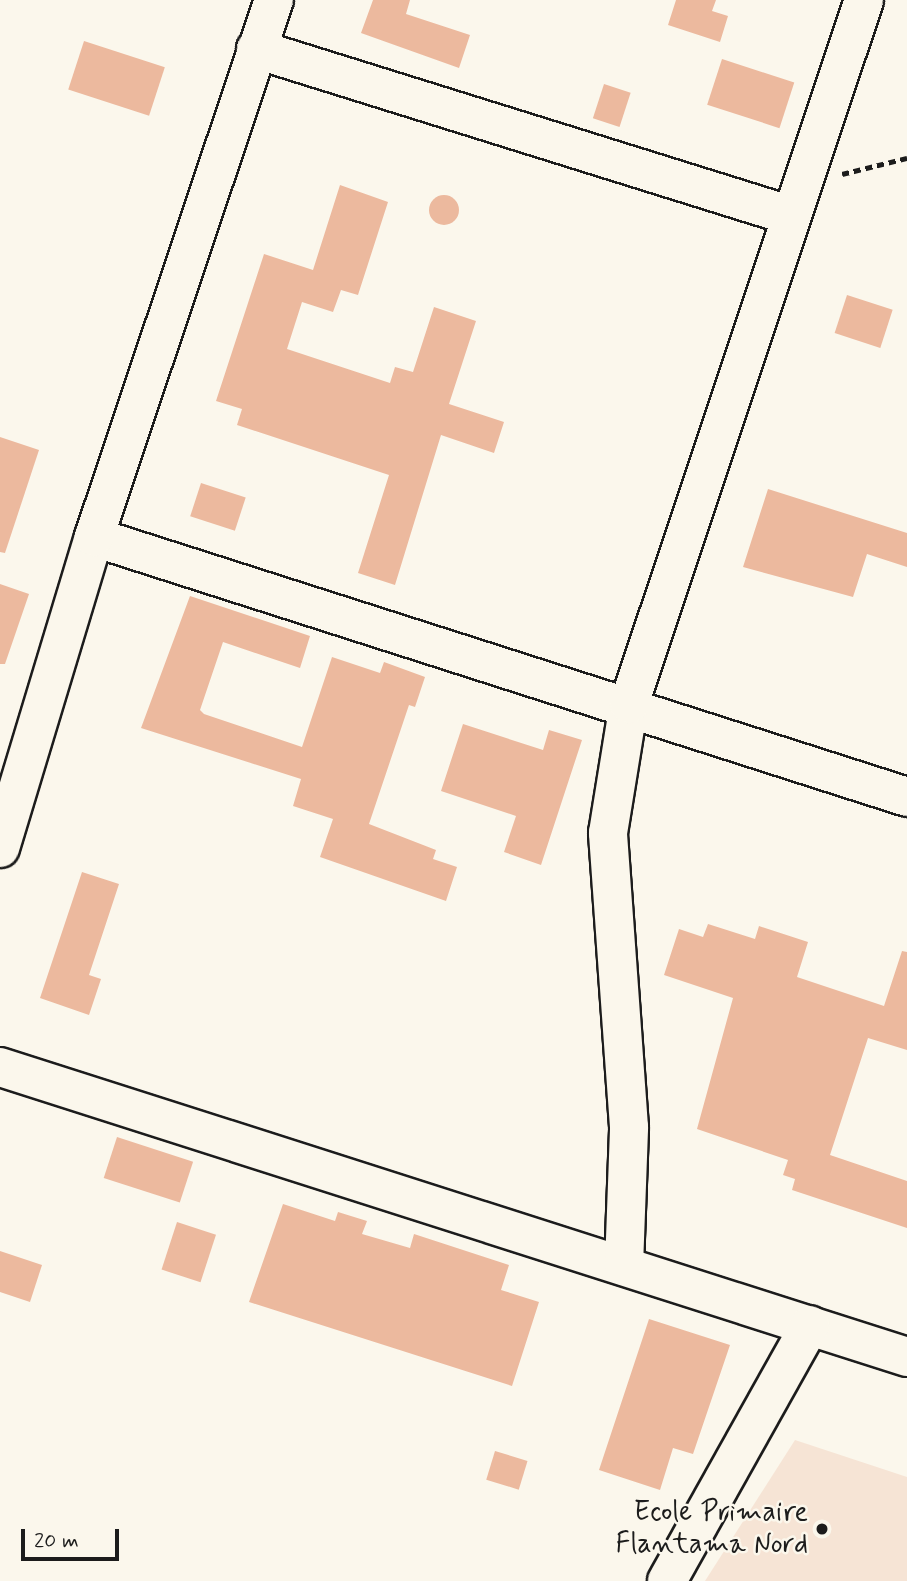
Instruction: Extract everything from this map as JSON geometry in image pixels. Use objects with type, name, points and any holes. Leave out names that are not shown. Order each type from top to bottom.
[{"type":"street","points":[[0,848],[94,537],[274,0]]},
{"type":"street","points":[[624,1266],[628,1127],[608,833],[629,704],[864,0]]},
{"type":"street","points":[[256,49],[797,199]]},
{"type":"street","points":[[94,537],[629,704],[907,797]]},
{"type":"street","points":[[0,1067],[907,1357]]},
{"type":"street","points":[[667,1581],[810,1325]]},
{"type":"path","points":[[797,199],[907,158]]},
{"type":"shaded area","name":"Ecole Primaire Flantama Nord","points":[[795,1440],[907,1477],[907,1581],[705,1581]]},
{"type":"building","points":[[373,0],[410,0],[406,14],[470,35],[459,68],[361,33]]},
{"type":"building","points":[[676,0],[716,0],[712,11],[728,16],[720,42],[668,25]]},
{"type":"building","points":[[84,41],[165,67],[149,116],[68,90]]},
{"type":"building","points":[[722,59],[794,82],[779,128],[707,105]]},
{"type":"building","points":[[604,84],[631,93],[620,127],[593,118]]},
{"type":"building","points":[[340,185],[388,202],[358,295],[341,290],[333,312],[302,302],[287,349],[390,383],[395,367],[413,372],[434,307],[476,321],[449,404],[504,422],[494,453],[441,435],[395,585],[358,573],[389,475],[237,425],[242,409],[216,401],[264,254],[313,270]]},
{"type":"building","points":[[444,195],[455,199],[459,210],[455,221],[444,225],[433,221],[429,210],[433,199]]},
{"type":"building","points":[[847,295],[893,310],[880,348],[835,333]]},
{"type":"building","points":[[0,437],[39,450],[5,553],[0,552]]},
{"type":"building","points":[[201,483],[246,498],[235,531],[190,516]]},
{"type":"building","points":[[768,489],[907,533],[907,567],[867,554],[853,597],[743,567]]},
{"type":"building","points":[[0,584],[29,594],[5,664],[0,664]]},
{"type":"building","points":[[190,596],[310,636],[300,668],[223,642],[200,710],[204,714],[302,747],[332,657],[380,673],[384,662],[425,677],[415,707],[409,705],[369,824],[436,850],[433,859],[457,867],[446,901],[320,857],[333,819],[293,806],[301,779],[141,728]]},
{"type":"building","points":[[463,724],[543,750],[549,730],[582,740],[541,865],[504,852],[516,816],[441,791]]},
{"type":"building","points":[[82,872],[119,884],[89,975],[101,979],[89,1015],[40,998]]},
{"type":"building","points":[[708,924],[755,939],[759,926],[808,942],[797,977],[884,1006],[902,951],[907,952],[907,1050],[868,1038],[830,1155],[907,1181],[907,1228],[792,1190],[795,1179],[783,1175],[788,1160],[697,1129],[733,998],[664,975],[679,929],[703,937]]},
{"type":"building","points":[[117,1137],[193,1162],[180,1203],[104,1178]]},
{"type":"building","points":[[283,1204],[335,1221],[338,1212],[367,1221],[362,1234],[410,1248],[414,1234],[509,1265],[501,1290],[539,1302],[512,1386],[249,1302]]},
{"type":"building","points":[[177,1222],[216,1235],[201,1282],[162,1270]]},
{"type":"building","points":[[0,1251],[42,1265],[30,1302],[0,1292]]},
{"type":"building","points":[[649,1319],[730,1345],[693,1454],[673,1448],[660,1490],[599,1470]]},
{"type":"building","points":[[495,1451],[528,1461],[519,1490],[486,1480]]},
{"type":"place","name":"Ecole Primaire Flantama Nord","points":[[822,1529]]}]
